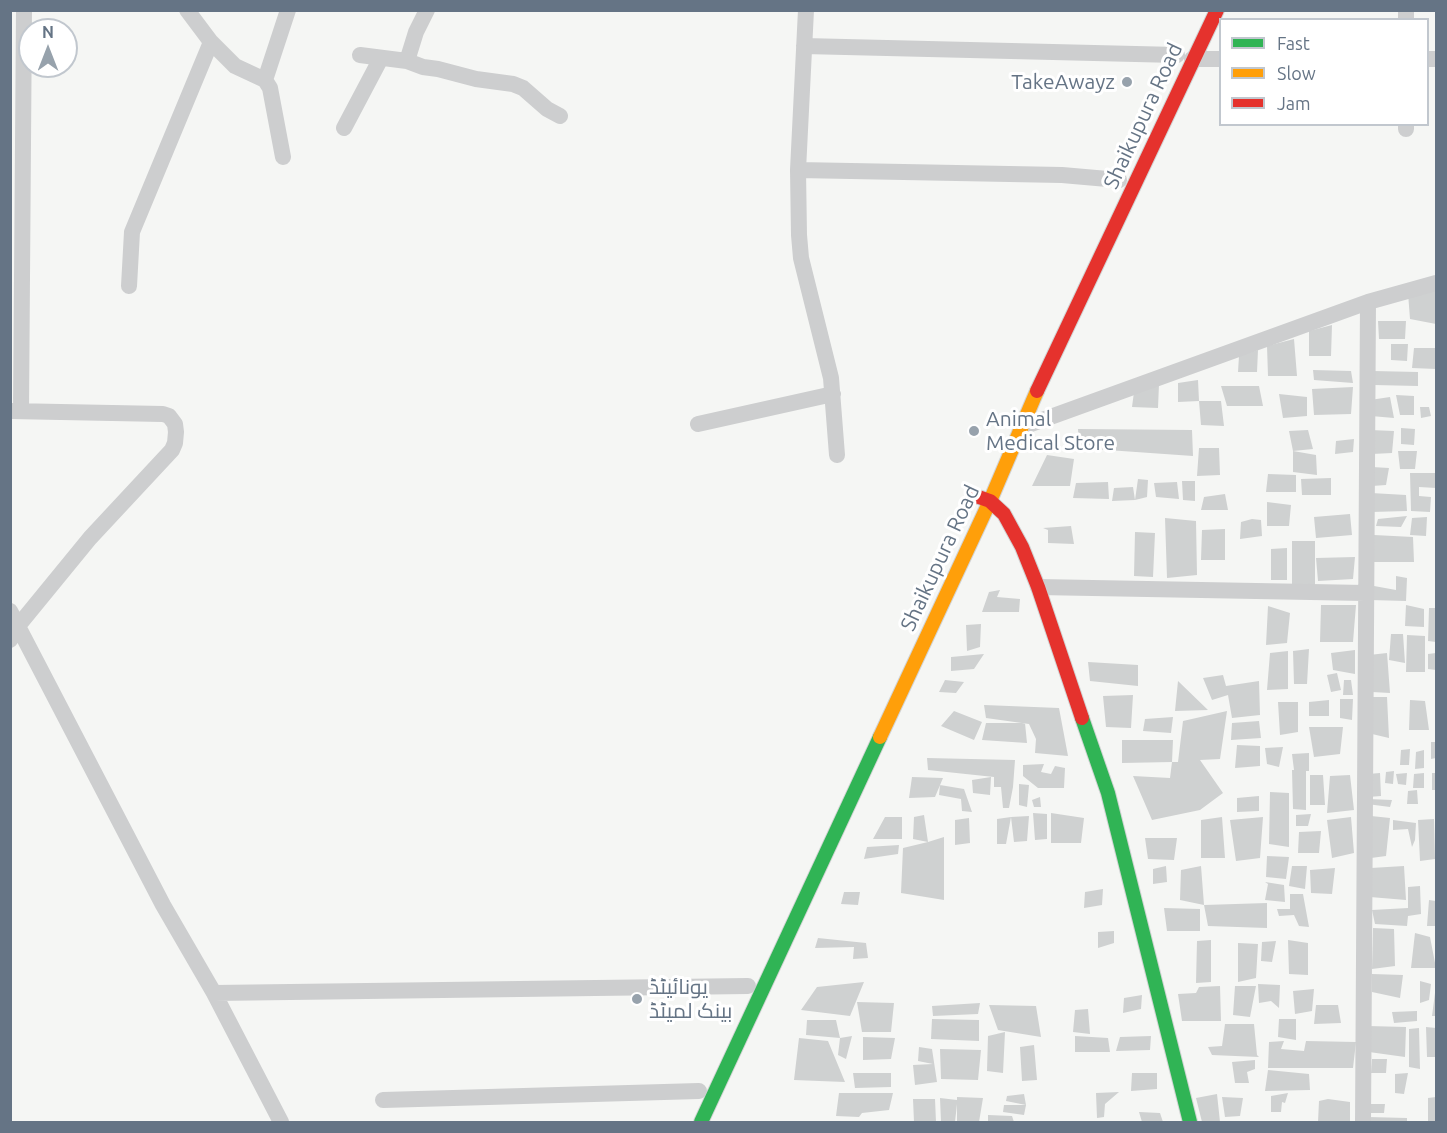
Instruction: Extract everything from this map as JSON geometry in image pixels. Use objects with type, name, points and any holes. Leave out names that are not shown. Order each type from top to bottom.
[{"type":"main road","name":"Shaikupura Road","points":[[700,1122],[990,501],[1181,57],[1217,10]]},
{"type":"main road","points":[[973,495],[990,501],[1004,514],[1014,531],[1038,587],[1108,793],[1190,1122]]},
{"type":"street","points":[[24,10],[16,411],[164,414],[170,416],[175,424],[176,432],[172,450],[12,626],[214,993],[281,1122]]},
{"type":"street","points":[[187,10],[211,42],[235,66],[265,80],[270,88],[283,157]]},
{"type":"street","points":[[265,80],[288,10]]},
{"type":"street","points":[[407,61],[416,32],[427,10]]},
{"type":"street","points":[[806,10],[798,170],[801,258],[833,394],[837,455]]},
{"type":"street","points":[[129,286],[132,232],[211,42]]},
{"type":"street","points":[[804,46],[1219,59]]},
{"type":"street","points":[[360,55],[407,61],[476,79],[513,84],[523,88],[547,109],[560,116]]},
{"type":"street","points":[[344,128],[381,58]]},
{"type":"street","points":[[798,170],[1062,175],[1119,180]]},
{"type":"street","points":[[1020,428],[1368,302],[1437,283]]},
{"type":"street","points":[[1363,1122],[1368,302]]},
{"type":"street","points":[[698,424],[833,394]]},
{"type":"street","points":[[1038,587],[1365,593]]},
{"type":"street","points":[[214,993],[748,986]]},
{"type":"street","points":[[382,1100],[699,1091]]},
{"type":"building","points":[[1436,288],[1436,324],[1410,319],[1408,293]]},
{"type":"building","points":[[1378,321],[1406,321],[1405,339],[1379,339]]},
{"type":"building","points":[[1332,325],[1331,356],[1309,356],[1309,331]]},
{"type":"building","points":[[1294,339],[1297,376],[1268,376],[1267,346]]},
{"type":"building","points":[[1391,344],[1408,344],[1407,361],[1391,360]]},
{"type":"building","points":[[1414,348],[1436,348],[1436,369],[1412,368]]},
{"type":"building","points":[[1258,350],[1257,372],[1238,372],[1239,356]]},
{"type":"building","points":[[1313,370],[1351,371],[1353,383],[1314,380]]},
{"type":"building","points":[[1373,371],[1418,372],[1418,386],[1374,385]]},
{"type":"building","points":[[1198,380],[1199,401],[1178,402],[1178,383]]},
{"type":"building","points":[[1159,384],[1158,408],[1132,407],[1134,392]]},
{"type":"building","points":[[1221,386],[1259,386],[1263,406],[1227,406]]},
{"type":"building","points":[[1353,387],[1351,414],[1314,415],[1312,389]]},
{"type":"building","points":[[1279,394],[1307,397],[1307,416],[1283,418]]},
{"type":"building","points":[[1396,395],[1414,396],[1414,415],[1400,415]]},
{"type":"building","points":[[1390,397],[1394,418],[1371,416],[1370,400]]},
{"type":"building","points":[[1199,401],[1221,401],[1224,426],[1201,425]]},
{"type":"building","points":[[1420,407],[1429,407],[1431,416],[1421,418]]},
{"type":"building","points":[[1401,428],[1415,429],[1414,445],[1401,444]]},
{"type":"building","points":[[1078,429],[1192,430],[1193,456],[1079,448]]},
{"type":"building","points":[[1308,430],[1313,449],[1293,451],[1289,431]]},
{"type":"building","points":[[1370,430],[1394,431],[1392,453],[1372,454]]},
{"type":"building","points":[[1354,439],[1353,452],[1335,454],[1336,441]]},
{"type":"building","points":[[1199,448],[1219,448],[1220,475],[1197,476]]},
{"type":"building","points":[[1293,451],[1316,455],[1317,475],[1293,472]]},
{"type":"building","points":[[1398,451],[1417,451],[1415,469],[1400,469]]},
{"type":"building","points":[[1047,455],[1074,459],[1070,486],[1032,486]]},
{"type":"building","points":[[1372,467],[1389,468],[1386,485],[1372,486]]},
{"type":"building","points":[[1410,473],[1436,473],[1436,488],[1419,487],[1419,496],[1431,497],[1430,512],[1411,511]]},
{"type":"building","points":[[1268,474],[1296,475],[1296,492],[1266,492]]},
{"type":"building","points":[[1331,478],[1331,495],[1302,495],[1301,479]]},
{"type":"building","points":[[1138,479],[1148,480],[1147,497],[1135,500]]},
{"type":"building","points":[[1182,481],[1195,481],[1195,501],[1183,500]]},
{"type":"building","points":[[1108,482],[1109,499],[1073,498],[1076,483]]},
{"type":"building","points":[[1177,482],[1179,499],[1156,497],[1154,483]]},
{"type":"building","points":[[1133,487],[1135,500],[1112,501],[1114,488]]},
{"type":"building","points":[[1371,493],[1406,495],[1407,511],[1371,512]]},
{"type":"building","points":[[1225,494],[1228,510],[1201,510],[1204,497]]},
{"type":"building","points":[[1267,502],[1291,505],[1289,526],[1267,526]]},
{"type":"building","points":[[1350,514],[1352,535],[1316,538],[1314,517]]},
{"type":"building","points":[[1407,516],[1401,527],[1376,526],[1378,519]]},
{"type":"building","points":[[1427,517],[1426,536],[1410,535],[1412,518]]},
{"type":"building","points":[[1165,518],[1196,521],[1197,575],[1167,578]]},
{"type":"building","points":[[1252,519],[1261,520],[1262,536],[1240,539],[1241,522]]},
{"type":"building","points":[[1071,526],[1074,544],[1048,543],[1048,530],[1043,528]]},
{"type":"building","points":[[1225,529],[1225,560],[1201,560],[1202,530]]},
{"type":"building","points":[[1135,532],[1155,533],[1153,577],[1134,576]]},
{"type":"building","points":[[1374,535],[1413,537],[1414,562],[1372,562]]},
{"type":"building","points":[[1292,541],[1315,541],[1315,587],[1292,587]]},
{"type":"building","points":[[1287,548],[1287,580],[1271,580],[1271,549]]},
{"type":"building","points":[[1355,557],[1353,579],[1318,581],[1316,558]]},
{"type":"building","points":[[1396,576],[1407,578],[1406,601],[1370,600],[1374,586],[1396,590]]},
{"type":"building","points":[[1000,590],[997,597],[1020,599],[1019,612],[982,612],[989,592]]},
{"type":"building","points":[[1321,605],[1356,605],[1353,642],[1320,642]]},
{"type":"building","points":[[1406,605],[1424,609],[1424,627],[1405,626]]},
{"type":"building","points":[[1268,606],[1290,613],[1287,643],[1266,645]]},
{"type":"building","points":[[1429,608],[1436,608],[1436,642],[1428,641]]},
{"type":"building","points":[[981,624],[980,647],[967,651],[966,625]]},
{"type":"building","points":[[1391,634],[1403,634],[1405,663],[1389,660]]},
{"type":"building","points":[[1407,635],[1425,636],[1425,672],[1406,672]]},
{"type":"building","points":[[1309,649],[1307,684],[1294,684],[1293,651]]},
{"type":"building","points":[[1355,650],[1355,674],[1333,670],[1331,653]]},
{"type":"building","points":[[1288,651],[1288,689],[1267,690],[1270,653]]},
{"type":"building","points":[[1387,653],[1390,693],[1372,692],[1369,655]]},
{"type":"building","points":[[1436,653],[1436,670],[1428,669],[1428,654]]},
{"type":"building","points":[[984,654],[974,669],[951,671],[951,657]]},
{"type":"building","points":[[1088,662],[1138,665],[1138,686],[1090,681]]},
{"type":"building","points":[[1337,673],[1341,690],[1331,692],[1327,675]]},
{"type":"building","points":[[1223,675],[1226,686],[1259,681],[1260,715],[1232,718],[1228,695],[1212,700],[1203,678]]},
{"type":"building","points":[[945,680],[964,682],[956,693],[939,692]]},
{"type":"building","points":[[1344,680],[1351,680],[1353,695],[1343,695]]},
{"type":"building","points":[[1178,681],[1208,710],[1175,711]]},
{"type":"building","points":[[1133,695],[1131,728],[1106,727],[1103,696]]},
{"type":"building","points":[[1371,697],[1387,697],[1389,738],[1372,734]]},
{"type":"building","points":[[1340,699],[1353,699],[1352,720],[1340,718]]},
{"type":"building","points":[[1329,700],[1329,716],[1309,716],[1309,702]]},
{"type":"building","points":[[1410,700],[1425,701],[1429,730],[1409,730]]},
{"type":"building","points":[[1278,702],[1298,702],[1298,732],[1280,735]]},
{"type":"building","points":[[984,705],[1059,708],[1068,756],[1035,753],[1036,739],[1029,724],[986,718]]},
{"type":"building","points":[[954,711],[982,722],[974,740],[941,726]]},
{"type":"building","points":[[1227,711],[1220,759],[1200,760],[1223,793],[1200,810],[1152,820],[1133,776],[1170,778],[1172,762],[1178,762],[1183,721]]},
{"type":"building","points":[[1173,717],[1171,733],[1143,731],[1145,719]]},
{"type":"building","points":[[1259,721],[1261,738],[1231,740],[1232,723]]},
{"type":"building","points":[[986,723],[1025,723],[1027,743],[982,740]]},
{"type":"building","points":[[1309,727],[1343,727],[1340,754],[1314,757]]},
{"type":"building","points":[[1122,740],[1173,740],[1172,762],[1122,763]]},
{"type":"building","points":[[1431,742],[1436,742],[1436,758],[1431,759]]},
{"type":"building","points":[[1237,745],[1260,746],[1260,766],[1235,768]]},
{"type":"building","points":[[1283,747],[1279,767],[1267,764],[1265,748]]},
{"type":"building","points":[[1410,749],[1409,765],[1400,765],[1401,750]]},
{"type":"building","points":[[1424,750],[1424,768],[1415,769],[1416,752]]},
{"type":"building","points":[[1309,753],[1309,771],[1306,771],[1306,810],[1293,809],[1292,754]]},
{"type":"building","points":[[927,758],[1015,760],[1009,808],[1003,808],[1001,787],[994,787],[994,777],[928,770]]},
{"type":"building","points":[[1044,764],[1041,772],[1051,774],[1055,766],[1065,768],[1064,788],[1038,788],[1023,776],[1023,765]]},
{"type":"building","points":[[1394,771],[1393,784],[1385,783],[1386,772]]},
{"type":"building","points":[[1380,773],[1381,796],[1368,797],[1368,774]]},
{"type":"building","points":[[1407,773],[1406,785],[1398,784],[1396,774]]},
{"type":"building","points":[[1424,773],[1424,788],[1413,788],[1414,774]]},
{"type":"building","points":[[1432,773],[1436,773],[1436,790],[1432,790]]},
{"type":"building","points":[[1310,775],[1323,775],[1325,805],[1310,805]]},
{"type":"building","points":[[1350,775],[1354,810],[1327,813],[1330,776]]},
{"type":"building","points":[[912,777],[943,778],[935,797],[909,798]]},
{"type":"building","points":[[991,777],[990,795],[973,793],[972,780]]},
{"type":"building","points":[[1019,784],[1029,785],[1027,807],[1019,805]]},
{"type":"building","points":[[940,785],[964,789],[972,812],[962,811],[961,799],[939,795]]},
{"type":"building","points":[[1417,790],[1418,804],[1407,804],[1408,791]]},
{"type":"building","points":[[1270,792],[1289,793],[1289,847],[1269,844]]},
{"type":"building","points":[[1259,796],[1259,811],[1237,812],[1237,798]]},
{"type":"building","points":[[1040,797],[1041,807],[1034,807],[1032,800]]},
{"type":"building","points":[[1368,799],[1392,800],[1390,807],[1367,804]]},
{"type":"building","points":[[1033,813],[1047,814],[1047,839],[1035,840]]},
{"type":"building","points":[[1051,813],[1084,818],[1081,843],[1051,843]]},
{"type":"building","points":[[1311,814],[1308,826],[1296,826],[1296,815]]},
{"type":"building","points":[[924,815],[928,842],[913,839],[914,817]]},
{"type":"building","points":[[1029,816],[1027,841],[1014,842],[1011,817]]},
{"type":"building","points":[[1371,816],[1390,818],[1386,856],[1371,858]]},
{"type":"building","points":[[885,817],[902,817],[902,839],[873,839]]},
{"type":"building","points":[[1011,817],[1006,844],[997,844],[997,819]]},
{"type":"building","points":[[1222,817],[1225,858],[1201,858],[1201,820]]},
{"type":"building","points":[[1263,817],[1260,858],[1236,861],[1230,820]]},
{"type":"building","points":[[1351,817],[1354,853],[1332,858],[1327,820]]},
{"type":"building","points":[[969,818],[970,843],[955,845],[955,820]]},
{"type":"building","points":[[1434,819],[1435,859],[1420,861],[1418,820]]},
{"type":"building","points":[[1393,820],[1416,823],[1415,840],[1412,847],[1408,829],[1393,830]]},
{"type":"building","points":[[1321,831],[1319,853],[1298,853],[1299,832]]},
{"type":"building","points":[[944,837],[944,900],[901,893],[903,848]]},
{"type":"building","points":[[1145,838],[1177,838],[1174,860],[1148,859]]},
{"type":"building","points":[[899,845],[898,854],[864,859],[867,847]]},
{"type":"building","points":[[1267,856],[1289,857],[1286,879],[1266,877]]},
{"type":"building","points":[[1166,866],[1167,882],[1153,884],[1153,869]]},
{"type":"building","points":[[1201,866],[1204,905],[1180,900],[1181,870]]},
{"type":"building","points":[[1292,866],[1307,866],[1305,889],[1289,886]]},
{"type":"building","points":[[1404,866],[1406,900],[1370,897],[1371,868]]},
{"type":"building","points":[[1335,868],[1332,894],[1311,893],[1310,870]]},
{"type":"building","points":[[1265,882],[1284,885],[1285,902],[1265,900],[1268,884]]},
{"type":"building","points":[[1420,886],[1421,914],[1408,916],[1407,926],[1375,924],[1372,910],[1408,908],[1408,887]]},
{"type":"building","points":[[1103,889],[1102,905],[1084,908],[1085,892]]},
{"type":"building","points":[[844,892],[860,892],[858,905],[841,904]]},
{"type":"building","points":[[1290,894],[1303,894],[1309,927],[1299,926],[1294,915],[1279,916],[1277,909],[1290,909]]},
{"type":"building","points":[[1429,900],[1436,901],[1436,926],[1427,926]]},
{"type":"building","points":[[1267,903],[1267,928],[1208,926],[1204,905]]},
{"type":"building","points":[[1164,908],[1200,909],[1200,931],[1167,931]]},
{"type":"building","points":[[1373,928],[1394,929],[1395,966],[1372,969]]},
{"type":"building","points":[[1114,931],[1114,943],[1098,948],[1098,932]]},
{"type":"building","points":[[1415,933],[1430,937],[1436,968],[1411,968]]},
{"type":"building","points":[[818,938],[866,943],[868,958],[853,959],[854,947],[815,948]]},
{"type":"building","points":[[1211,940],[1211,982],[1196,983],[1197,941]]},
{"type":"building","points":[[1288,940],[1308,943],[1308,975],[1289,974]]},
{"type":"building","points":[[1276,941],[1272,962],[1261,961],[1262,942]]},
{"type":"building","points":[[1238,943],[1258,944],[1256,978],[1238,982]]},
{"type":"building","points":[[1372,974],[1403,975],[1400,998],[1372,992]]},
{"type":"building","points":[[1420,981],[1431,984],[1429,1000],[1420,1003]]},
{"type":"building","points":[[864,982],[850,1016],[801,1010],[817,987]]},
{"type":"building","points":[[1258,984],[1280,985],[1279,1008],[1271,1001],[1259,1003]]},
{"type":"building","points":[[1220,986],[1221,1021],[1182,1021],[1178,994],[1196,993],[1199,987]]},
{"type":"building","points":[[1235,986],[1256,986],[1250,1017],[1233,1015]]},
{"type":"building","points":[[1314,989],[1312,1011],[1295,1014],[1293,991]]},
{"type":"building","points":[[1435,993],[1436,1016],[1432,1016]]},
{"type":"building","points":[[1142,995],[1141,1009],[1123,1013],[1124,998]]},
{"type":"building","points":[[857,1002],[894,1003],[891,1032],[862,1032]]},
{"type":"building","points":[[980,1003],[978,1014],[933,1016],[932,1006]]},
{"type":"building","points":[[989,1005],[1036,1006],[1041,1037],[998,1030]]},
{"type":"building","points":[[1316,1005],[1338,1005],[1341,1023],[1314,1024]]},
{"type":"building","points":[[1088,1009],[1090,1034],[1073,1032],[1075,1010]]},
{"type":"building","points":[[1417,1011],[1417,1021],[1394,1023],[1392,1012]]},
{"type":"building","points":[[932,1019],[979,1020],[979,1041],[931,1039]]},
{"type":"building","points":[[1279,1019],[1296,1019],[1296,1040],[1278,1037]]},
{"type":"building","points":[[807,1020],[836,1020],[840,1038],[806,1035]]},
{"type":"building","points":[[1225,1024],[1254,1024],[1259,1057],[1212,1055],[1208,1047],[1222,1046]]},
{"type":"building","points":[[1368,1026],[1406,1027],[1405,1057],[1369,1052]]},
{"type":"building","points":[[1426,1027],[1436,1028],[1436,1057],[1427,1057]]},
{"type":"building","points":[[1419,1028],[1420,1069],[1409,1067],[1409,1029]]},
{"type":"building","points":[[1005,1032],[1003,1073],[987,1071],[988,1036]]},
{"type":"building","points":[[852,1036],[846,1059],[838,1055],[840,1038]]},
{"type":"building","points":[[1075,1036],[1108,1038],[1110,1052],[1075,1052]]},
{"type":"building","points":[[1151,1036],[1150,1050],[1116,1051],[1120,1037]]},
{"type":"building","points":[[863,1037],[895,1038],[891,1059],[863,1060]]},
{"type":"building","points":[[799,1038],[828,1041],[845,1082],[794,1080]]},
{"type":"building","points":[[1284,1041],[1281,1049],[1304,1051],[1306,1041],[1356,1042],[1353,1068],[1268,1068],[1269,1042]]},
{"type":"building","points":[[1034,1045],[1037,1080],[1022,1081],[1020,1047]]},
{"type":"building","points":[[919,1047],[932,1049],[937,1082],[915,1085],[913,1065],[933,1064],[918,1061]]},
{"type":"building","points":[[940,1049],[981,1050],[978,1080],[941,1079]]},
{"type":"building","points":[[1372,1059],[1387,1059],[1386,1073],[1371,1073]]},
{"type":"building","points":[[1255,1060],[1255,1069],[1247,1072],[1249,1083],[1235,1083],[1232,1062]]},
{"type":"building","points":[[1268,1070],[1309,1074],[1310,1090],[1265,1091]]},
{"type":"building","points":[[853,1073],[891,1073],[891,1087],[855,1088]]},
{"type":"building","points":[[1132,1073],[1157,1073],[1157,1089],[1131,1091]]},
{"type":"building","points":[[1408,1073],[1404,1094],[1395,1093],[1395,1074]]},
{"type":"building","points":[[1119,1092],[1105,1104],[1104,1117],[1097,1118],[1096,1093]]},
{"type":"building","points":[[839,1093],[893,1093],[889,1110],[862,1113],[859,1117],[836,1116]]},
{"type":"building","points":[[1288,1093],[1285,1103],[1282,1102],[1281,1112],[1271,1112],[1271,1096]]},
{"type":"building","points":[[1024,1094],[1026,1105],[1006,1101],[1007,1096]]},
{"type":"building","points":[[1217,1094],[1220,1122],[1202,1122],[1196,1098]]},
{"type":"building","points":[[957,1097],[983,1098],[979,1122],[957,1122],[957,1104],[955,1122],[941,1122],[940,1098],[957,1100]]},
{"type":"building","points":[[1222,1097],[1243,1098],[1240,1116],[1225,1117]]},
{"type":"building","points":[[1436,1097],[1436,1122],[1428,1122],[1428,1098]]},
{"type":"building","points":[[913,1099],[935,1099],[936,1122],[914,1122]]},
{"type":"building","points":[[1328,1099],[1350,1102],[1350,1122],[1318,1122],[1319,1101]]},
{"type":"building","points":[[1371,1104],[1385,1104],[1384,1113],[1371,1113]]},
{"type":"building","points":[[1004,1105],[1026,1105],[1024,1115],[1003,1112]]},
{"type":"building","points":[[1139,1112],[1160,1113],[1163,1122],[1142,1122]]},
{"type":"building","points":[[988,1115],[1012,1116],[1014,1122],[988,1122]]},
{"type":"building","points":[[1368,1117],[1407,1118],[1407,1122],[1370,1122]]},
{"type":"traffic: fast","points":[[1082,718],[1108,793],[1190,1122]]},
{"type":"traffic: fast","points":[[701,1122],[880,737]]},
{"type":"traffic: slow","points":[[880,737],[990,501],[1037,391]]},
{"type":"traffic: jam","points":[[1037,391],[1217,10]]},
{"type":"traffic: jam","points":[[973,495],[990,501],[1004,514],[1022,547],[1038,587],[1082,718]]},
{"type":"place","name":"TakeAwayz","points":[[1127,82]]},
{"type":"place","name":"Animal Medical Store","points":[[974,431]]},
{"type":"place","name":"یونائیٹڈ بینک لمیٹڈ","points":[[637,999]]}]
